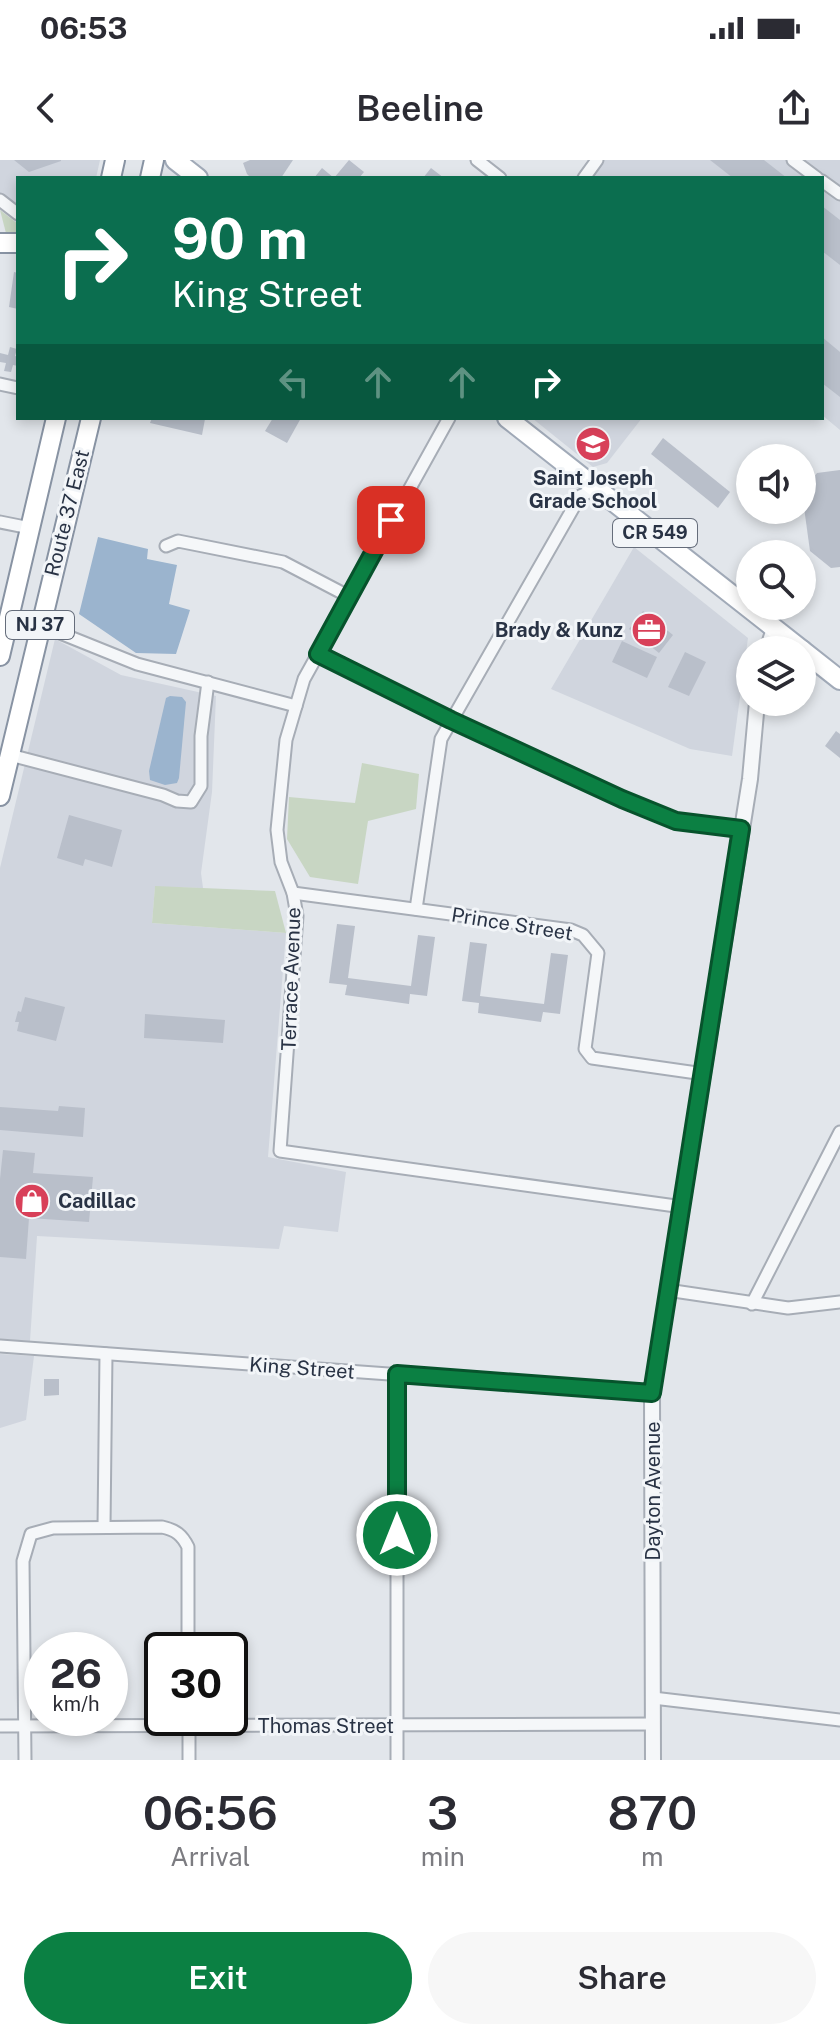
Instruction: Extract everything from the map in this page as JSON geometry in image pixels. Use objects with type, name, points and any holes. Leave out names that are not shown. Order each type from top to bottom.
[{"type":"main road","points":[[175,160],[195,176]]},
{"type":"main road","name":"Route 37 East","points":[[0,656],[56,420]]},
{"type":"main road","name":"Route 37 East","points":[[0,796],[91,420]]},
{"type":"main road","name":"CR 549","points":[[510,420],[783,636]]},
{"type":"main road","name":"CR 549","points":[[816,661],[840,680]]},
{"type":"street","points":[[477,160],[497,176]]},
{"type":"street","points":[[793,160],[814,176]]},
{"type":"street","points":[[0,200],[16,212]]},
{"type":"street","name":"Terrace Avenue","points":[[448,420],[304,679],[286,740],[277,830],[281,862],[293,893],[297,916],[280,1151],[683,1207]]},
{"type":"street","points":[[416,909],[441,739],[580,496],[598,488]]},
{"type":"street","points":[[0,522],[30,528]]},
{"type":"street","points":[[166,546],[178,541],[283,562],[348,596]]},
{"type":"street","points":[[40,625],[137,664],[296,706]]},
{"type":"street","points":[[772,636],[774,629]]},
{"type":"street","points":[[318,654],[622,799],[676,821],[741,829]]},
{"type":"street","points":[[10,755],[177,801],[191,802],[201,786],[201,736],[208,682]]},
{"type":"street","name":"Dayton Avenue","points":[[653,1760],[652,1393],[750,779],[756,716]]},
{"type":"street","name":"Prince Street","points":[[293,893],[571,930],[583,935],[598,953],[585,1049],[592,1058],[704,1074]]},
{"type":"street","points":[[752,1304],[840,1132]]},
{"type":"street","points":[[667,1290],[788,1308],[840,1302]]},
{"type":"street","name":"King Street","points":[[0,1346],[652,1393]]},
{"type":"street","points":[[104,1526],[106,1354]]},
{"type":"street","points":[[397,1374],[397,1760]]},
{"type":"street","points":[[25,1632],[25,1549],[31,1534],[40,1530],[104,1526],[162,1527],[174,1530],[183,1537],[188,1547],[188,1632]]},
{"type":"street","points":[[653,1698],[840,1720]]},
{"type":"street","name":"Thomas Street","points":[[248,1723],[653,1724]]},
{"type":"street","name":"Thomas Street","points":[[0,1726],[24,1726]]},
{"type":"street","points":[[25,1736],[25,1760]]},
{"type":"street","points":[[189,1736],[189,1760]]},
{"type":"shaded area","points":[[0,160],[100,160],[96,176],[16,176],[16,205],[0,193]]},
{"type":"shaded area","points":[[604,160],[840,160],[840,430],[824,417],[824,176],[594,176]]},
{"type":"shaded area","name":"Saint Joseph Grade School","points":[[534,420],[640,420],[607,463],[593,467]]},
{"type":"shaded area","points":[[634,547],[745,636],[736,636],[737,716],[732,756],[690,749],[551,689]]},
{"type":"shaded area","points":[[55,639],[121,675],[216,696],[212,792],[201,873],[203,888],[155,887],[152,923],[286,933],[268,1157],[346,1172],[338,1232],[284,1226],[279,1249],[37,1236],[30,1341],[0,1339],[0,868]]},
{"type":"shaded area","points":[[0,1354],[34,1356],[26,1420],[0,1428]]},
{"type":"green space","points":[[0,210],[16,222],[16,238],[7,237]]},
{"type":"green space","points":[[362,763],[419,774],[416,809],[368,821],[358,884],[310,877],[287,839],[289,797],[355,803]]},
{"type":"green space","points":[[155,886],[275,891],[286,933],[152,923]]},
{"type":"water","points":[[98,537],[148,549],[147,559],[177,565],[169,604],[190,610],[176,654],[136,653],[79,614]]},
{"type":"water","points":[[182,697],[186,702],[179,778],[177,783],[165,785],[150,780],[149,771],[166,698]]},
{"type":"building","points":[[14,160],[61,160],[61,161],[29,172]]},
{"type":"building","points":[[250,160],[293,160],[282,176],[249,176],[243,163]]},
{"type":"building","points":[[349,160],[364,172],[361,176],[336,176]]},
{"type":"building","points":[[710,160],[764,160],[784,176],[730,176]]},
{"type":"building","points":[[322,168],[332,176],[316,176]]},
{"type":"building","points":[[431,168],[441,176],[425,176]]},
{"type":"building","points":[[824,208],[840,220],[840,265],[824,253]]},
{"type":"building","points":[[14,272],[16,309],[9,307]]},
{"type":"building","points":[[824,339],[840,352],[840,397],[824,385]]},
{"type":"building","points":[[10,347],[16,349],[16,366],[13,365],[11,372],[4,371],[6,363],[0,362],[0,353],[8,355]]},
{"type":"building","points":[[151,420],[205,420],[202,435],[150,423]]},
{"type":"building","points":[[272,420],[300,420],[287,443],[265,431]]},
{"type":"building","points":[[663,438],[730,492],[718,508],[651,454]]},
{"type":"building","points":[[840,470],[840,567],[831,568],[816,556],[816,540],[808,540],[806,524],[816,524],[817,473]]},
{"type":"building","points":[[643,611],[673,635],[659,653],[629,629]]},
{"type":"building","points":[[622,641],[657,657],[647,678],[612,662]]},
{"type":"building","points":[[685,652],[706,662],[689,696],[668,687]]},
{"type":"building","points":[[836,731],[840,734],[840,758],[825,746]]},
{"type":"building","points":[[69,815],[122,830],[112,867],[85,859],[83,866],[57,858]]},
{"type":"building","points":[[337,924],[355,926],[348,978],[411,986],[418,935],[435,937],[427,996],[410,994],[409,1004],[345,995],[347,985],[329,983]]},
{"type":"building","points":[[470,942],[487,944],[480,996],[544,1004],[551,953],[568,955],[560,1014],[543,1012],[541,1022],[478,1013],[479,1003],[462,1001]]},
{"type":"building","points":[[25,997],[65,1007],[56,1041],[17,1031],[19,1022],[15,1022]]},
{"type":"building","points":[[145,1014],[225,1020],[223,1043],[144,1038]]},
{"type":"building","points":[[59,1106],[85,1108],[83,1137],[0,1130],[0,1107],[58,1111]]},
{"type":"building","points":[[3,1150],[35,1153],[33,1173],[93,1177],[89,1222],[29,1218],[26,1259],[0,1257]]},
{"type":"building","points":[[44,1379],[59,1379],[59,1395],[44,1396]]},
{"type":"place","name":"Saint Joseph Grade School","points":[[593,444]]},
{"type":"place","name":"Brady & Kunz","points":[[649,630]]},
{"type":"place","name":"Cadillac","points":[[32,1201]]},
{"type":"route","points":[[391,520],[318,654],[622,799],[676,821],[741,829],[652,1393],[397,1374],[397,1535]]}]
